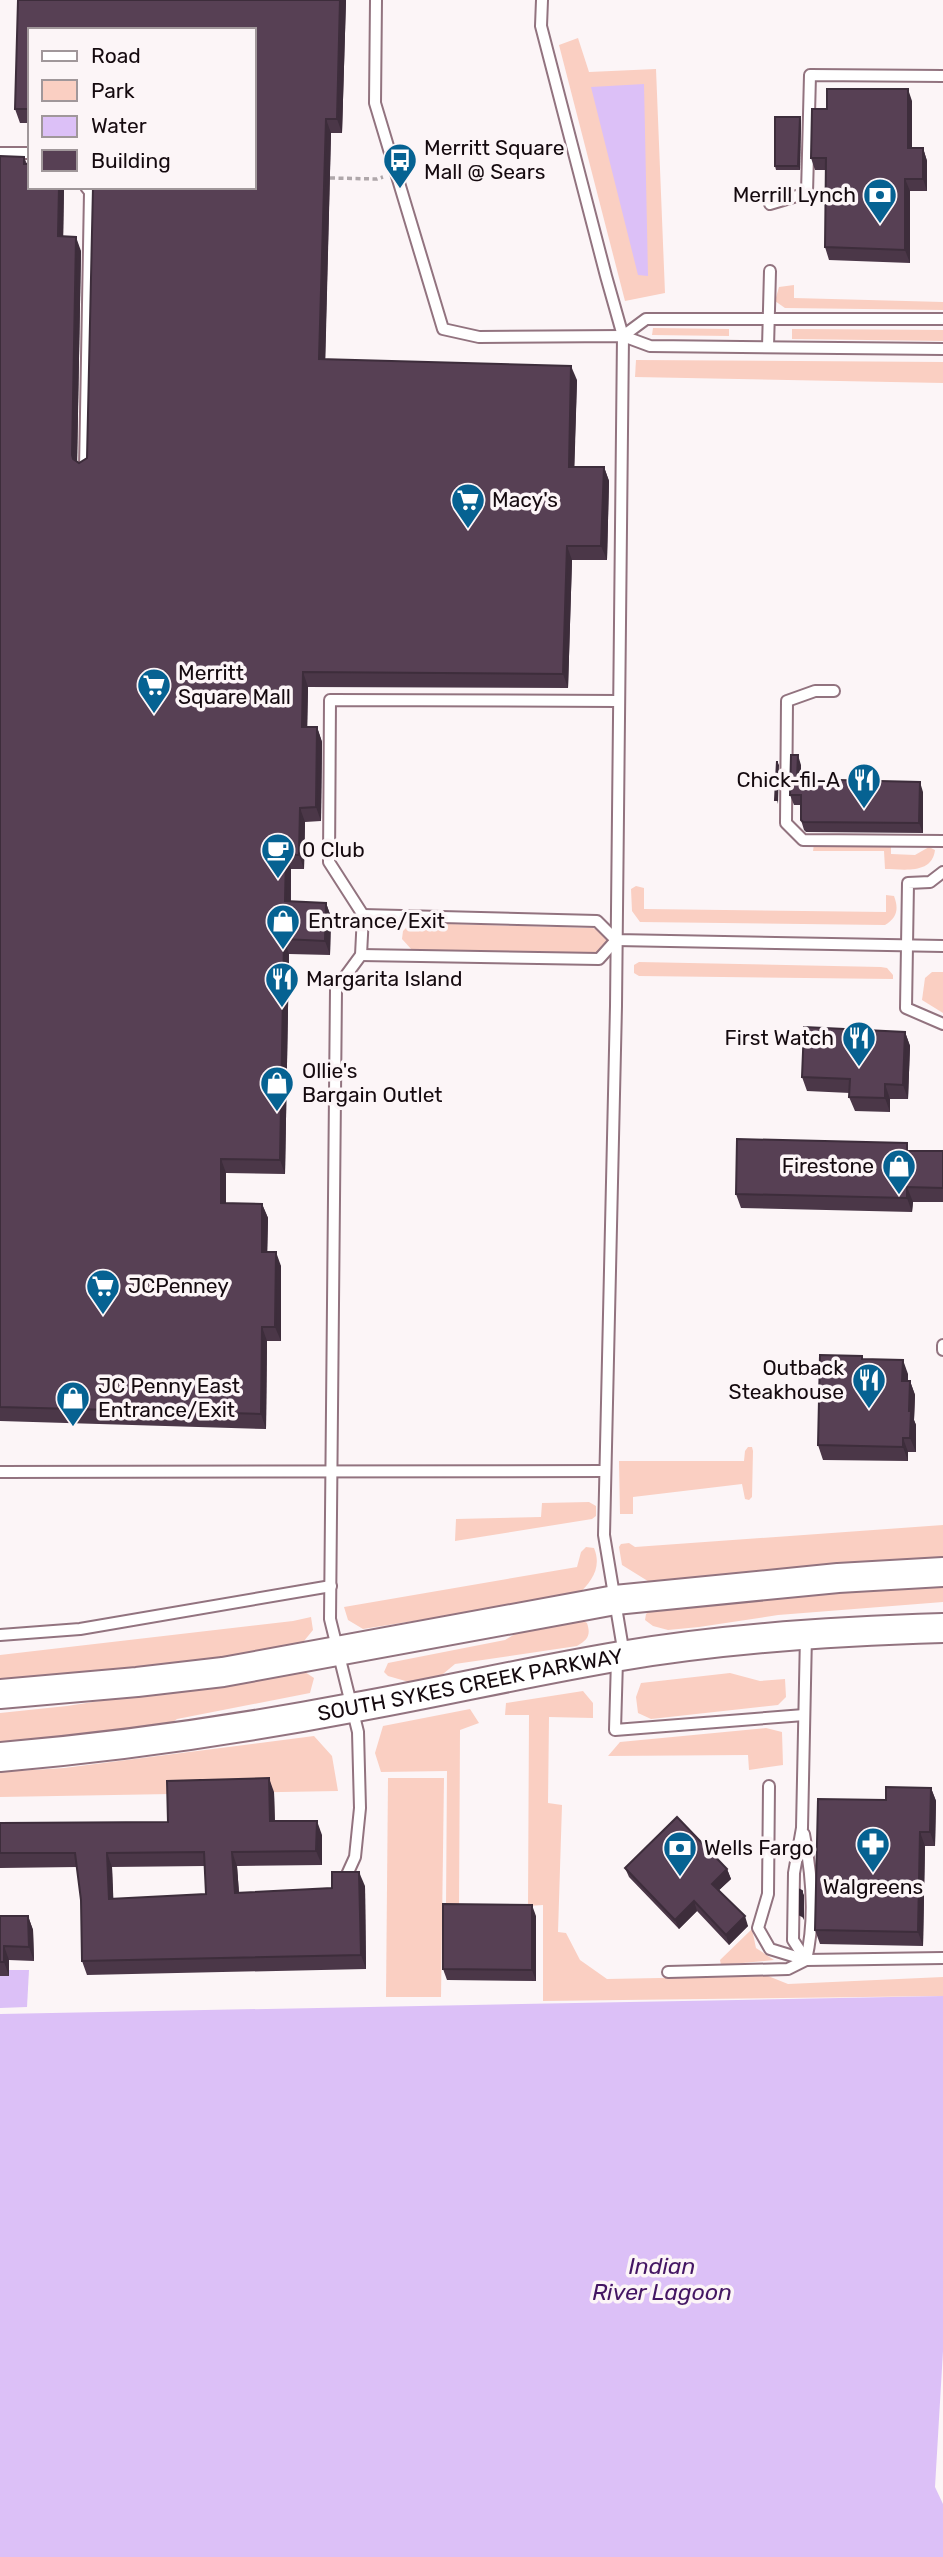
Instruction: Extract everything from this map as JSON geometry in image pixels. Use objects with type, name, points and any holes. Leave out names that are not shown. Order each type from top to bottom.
[{"type":"street","points":[[0,1693],[223,1672],[615,1600],[812,1580],[943,1572]]},
{"type":"street","name":"SOUTH SYKES CREEK PARKWAY","points":[[0,1757],[137,1743],[351,1709],[620,1656],[862,1630],[943,1628]]},
{"type":"lane","points":[[376,0],[375,103],[443,329],[478,337],[623,336],[650,346],[943,349]]},
{"type":"lane","points":[[542,0],[541,26],[623,336],[616,940],[604,1535],[615,1600],[620,1656],[615,1730],[804,1715]]},
{"type":"lane","points":[[770,204],[807,193],[810,75],[943,76]]},
{"type":"lane","points":[[0,153],[28,153]]},
{"type":"lane","points":[[85,469],[90,192],[88,189]]},
{"type":"lane","points":[[768,347],[770,271]]},
{"type":"lane","points":[[623,336],[646,319],[943,319]]},
{"type":"lane","points":[[834,691],[816,691],[787,701],[786,823],[803,840],[943,841]]},
{"type":"lane","points":[[345,1879],[355,1857],[360,1821],[358,1732],[330,1619],[336,989],[361,956],[363,915],[329,862],[330,700],[619,701]]},
{"type":"lane","points":[[943,872],[930,882],[908,883],[905,945],[906,1008],[943,1024]]},
{"type":"lane","points":[[363,915],[597,921],[616,940],[943,946]]},
{"type":"lane","points":[[361,956],[599,959],[616,940]]},
{"type":"lane","points":[[0,1472],[605,1471]]},
{"type":"lane","points":[[0,1635],[80,1629],[331,1586]]},
{"type":"lane","points":[[806,1635],[802,1828],[794,1873],[793,1940],[806,1960]]},
{"type":"lane","points":[[769,1786],[768,1894],[758,1928],[769,1949],[806,1960],[943,1958]]},
{"type":"lane","points":[[802,1828],[812,1872],[811,1939],[806,1960]]},
{"type":"lane","points":[[668,1972],[788,1969],[806,1960]]},
{"type":"path","points":[[330,178],[377,179],[396,172]]},
{"type":"green space","points":[[578,38],[589,72],[656,69],[665,293],[625,301],[559,45]]},
{"type":"green space","points":[[794,285],[794,298],[943,302],[943,310],[785,308],[775,301],[779,287]]},
{"type":"green space","points":[[653,328],[729,329],[729,336],[652,335]]},
{"type":"green space","points":[[792,329],[943,330],[943,341],[792,339]]},
{"type":"green space","points":[[636,360],[943,362],[943,383],[635,377]]},
{"type":"green space","points":[[814,844],[891,846],[891,854],[915,855],[929,847],[935,850],[933,858],[923,867],[908,870],[885,869],[884,851],[813,851]]},
{"type":"green space","points":[[636,886],[644,888],[644,909],[886,912],[886,895],[894,896],[897,909],[885,925],[640,922],[632,911],[631,889]]},
{"type":"green space","points":[[415,923],[593,928],[606,937],[607,944],[602,952],[591,954],[412,950],[402,939],[403,931]]},
{"type":"green space","points":[[639,962],[881,967],[887,968],[893,979],[639,976],[634,973],[634,965]]},
{"type":"green space","points":[[932,972],[943,972],[943,1013],[922,1000],[925,978]]},
{"type":"green space","points":[[748,1447],[752,1447],[753,1451],[752,1497],[749,1500],[745,1499],[742,1484],[633,1497],[633,1514],[620,1514],[619,1461],[744,1461]]},
{"type":"green space","points":[[589,1502],[596,1506],[596,1516],[592,1519],[455,1541],[456,1519],[541,1517],[542,1503]]},
{"type":"green space","points":[[943,1525],[943,1561],[651,1583],[622,1565],[619,1547],[629,1543],[635,1547]]},
{"type":"green space","points":[[586,1547],[594,1548],[596,1568],[587,1585],[577,1595],[363,1629],[348,1620],[344,1607],[577,1567],[581,1552]]},
{"type":"green space","points":[[943,1585],[943,1602],[778,1615],[668,1630],[653,1626],[645,1620],[646,1614],[652,1609],[750,1596]]},
{"type":"green space","points":[[311,1617],[313,1630],[296,1646],[209,1663],[0,1687],[0,1655]]},
{"type":"green space","points":[[578,1618],[587,1623],[589,1631],[586,1639],[577,1646],[455,1664],[437,1679],[416,1684],[388,1676],[384,1672],[388,1663],[505,1640],[530,1625]]},
{"type":"green space","points":[[296,1671],[305,1672],[314,1678],[310,1693],[177,1719],[163,1729],[0,1744],[0,1713],[67,1706]]},
{"type":"green space","points":[[730,1673],[760,1681],[785,1679],[786,1697],[778,1705],[651,1719],[638,1713],[636,1697],[641,1683]]},
{"type":"green space","points":[[583,1691],[593,1703],[593,1718],[549,1717],[548,1803],[562,1805],[558,1932],[566,1933],[580,1960],[607,1979],[768,1976],[788,1984],[943,1977],[943,1996],[543,2001],[543,1905],[528,1906],[529,1715],[505,1715],[506,1703]]},
{"type":"green space","points":[[470,1709],[479,1723],[460,1730],[459,1908],[446,1907],[447,1771],[381,1772],[375,1753],[383,1726]]},
{"type":"green space","points":[[766,1728],[782,1732],[783,1765],[749,1770],[748,1755],[608,1756],[620,1742]]},
{"type":"green space","points":[[314,1736],[332,1756],[338,1791],[0,1797],[0,1772],[64,1768]]},
{"type":"green space","points":[[388,1778],[444,1778],[441,1997],[386,1997]]},
{"type":"green space","points":[[752,1929],[756,1948],[774,1960],[721,1965],[720,1960]]},
{"type":"water","points":[[644,84],[648,276],[638,275],[591,87]]},
{"type":"water","points":[[0,1970],[29,1970],[27,2007],[0,2008]]},
{"type":"water","name":"Indian River Lagoon","points":[[943,1996],[943,2351],[935,2487],[943,2504],[943,2557],[0,2557],[0,2014]]},
{"type":"building","name":"Merritt Square Mall","points":[[18,0],[340,0],[337,119],[326,119],[319,359],[571,366],[569,467],[604,467],[601,546],[567,546],[563,674],[303,672],[302,727],[317,727],[316,807],[300,808],[299,855],[286,855],[285,901],[326,903],[325,941],[284,939],[280,1160],[221,1159],[221,1203],[262,1204],[262,1252],[276,1252],[275,1327],[262,1327],[261,1414],[0,1407],[0,156],[24,157],[24,164],[28,164],[28,189],[59,189],[58,236],[76,237],[72,455],[79,463],[87,458],[93,189],[256,189],[256,28],[28,28],[28,109],[15,109]]},
{"type":"building","points":[[827,89],[908,89],[908,148],[923,148],[923,179],[905,179],[905,250],[825,247],[826,158],[811,158],[812,109],[827,109]]},
{"type":"building","points":[[775,117],[800,117],[798,166],[775,166]]},
{"type":"building","name":"Chick-fil-A","points":[[791,755],[798,755],[797,779],[920,782],[919,823],[803,822],[801,795],[790,795]]},
{"type":"building","points":[[777,761],[777,800],[775,800]]},
{"type":"building","name":"First Watch","points":[[804,1027],[905,1032],[903,1085],[885,1084],[885,1098],[849,1097],[850,1079],[802,1077]]},
{"type":"building","points":[[737,1139],[907,1143],[907,1151],[943,1151],[943,1188],[907,1187],[907,1198],[736,1194]]},
{"type":"building","name":"Outback Steakhouse","points":[[820,1355],[903,1360],[902,1381],[910,1381],[911,1411],[910,1438],[903,1438],[903,1447],[818,1445]]},
{"type":"building","points":[[269,1778],[270,1821],[317,1821],[316,1851],[232,1852],[235,1893],[332,1888],[332,1872],[359,1872],[361,1955],[82,1961],[81,1900],[75,1853],[0,1853],[0,1823],[168,1822],[167,1781]],"holes":[[[204,1852],[206,1894],[109,1899],[107,1853]]]},
{"type":"building","name":"Walgreens","points":[[886,1787],[931,1788],[930,1832],[920,1832],[918,1932],[815,1930],[818,1799],[886,1800]]},
{"type":"building","name":"Wells Fargo","points":[[677,1817],[727,1869],[712,1884],[745,1916],[726,1935],[694,1901],[675,1920],[625,1868]]},
{"type":"building","points":[[800,1890],[802,1891],[802,1916],[800,1915]]},
{"type":"building","points":[[443,1904],[532,1905],[532,1970],[443,1969]]},
{"type":"building","points":[[0,1916],[28,1916],[29,1947],[4,1946],[4,1962],[0,1962]]},
{"type":"place","name":"Merritt Square Mall @ Sears","points":[[400,190]]},
{"type":"place","name":"Merrill Lynch","points":[[880,225]]},
{"type":"place","name":"Macy's","points":[[468,530]]},
{"type":"place","name":"Merritt Square Mall","points":[[154,715]]},
{"type":"place","name":"Chick-fil-A","points":[[864,810]]},
{"type":"place","name":"0 Club","points":[[278,880]]},
{"type":"place","name":"Entrance/Exit","points":[[283,951]]},
{"type":"place","name":"Margarita Island","points":[[282,1009]]},
{"type":"place","name":"First Watch","points":[[859,1068]]},
{"type":"place","name":"Ollie's Bargain Outlet","points":[[277,1113]]},
{"type":"place","name":"Firestone","points":[[899,1196]]},
{"type":"place","name":"JCPenney","points":[[103,1316]]},
{"type":"place","name":"Outback Steakhouse","points":[[869,1410]]},
{"type":"place","name":"JC Penny East Entrance/Exit","points":[[73,1428]]},
{"type":"place","name":"Walgreens","points":[[873,1874]]},
{"type":"place","name":"Wells Fargo","points":[[680,1878]]}]
